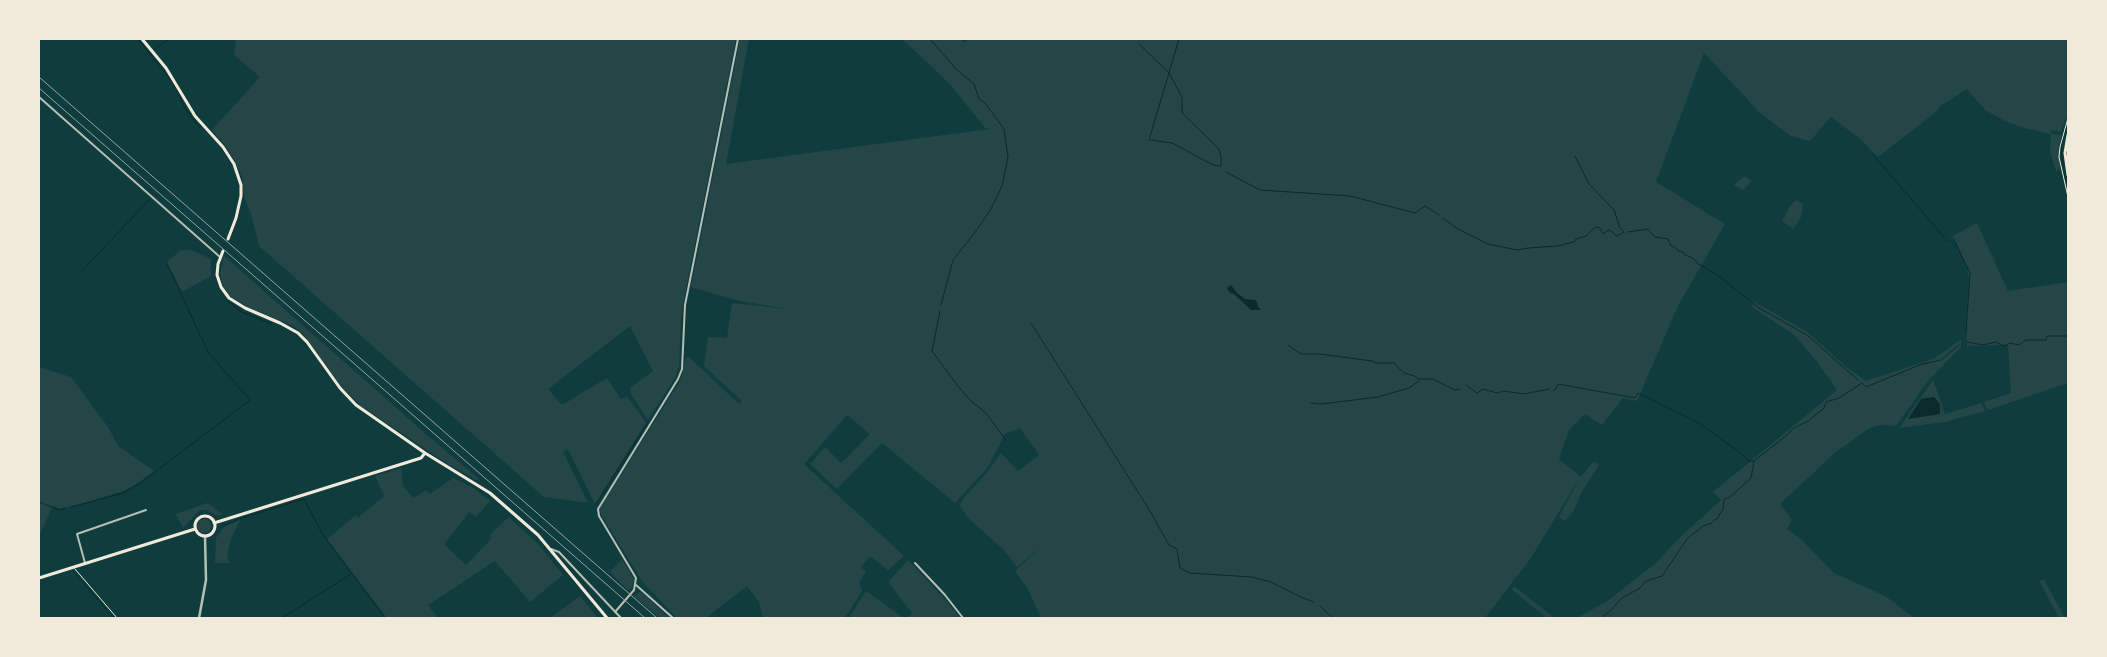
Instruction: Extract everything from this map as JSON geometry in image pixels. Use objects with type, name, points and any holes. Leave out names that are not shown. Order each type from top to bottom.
[{"type":"main road","points":[[142,39],[171,75],[195,116],[234,164],[241,185],[241,196],[238,211],[228,238]]},
{"type":"main road","points":[[2068,135],[2065,153],[2068,175]]},
{"type":"main road","points":[[223,251],[217,269],[218,281],[229,298],[244,308],[280,323],[298,333],[307,342],[348,398],[425,453],[481,486],[523,522],[550,549],[607,618]]},
{"type":"main road","points":[[214,523],[422,458],[425,453]]},
{"type":"main road","points":[[203,516],[210,518],[214,523],[213,532],[205,536],[199,534],[195,529],[198,520],[203,516]]},
{"type":"main road","points":[[39,578],[195,529]]},
{"type":"street","points":[[615,612],[632,593],[636,585],[636,578],[599,516],[598,509],[678,379],[682,369],[685,305],[738,39]]},
{"type":"street","points":[[39,97],[220,257]]},
{"type":"street","points":[[86,563],[77,534],[146,510]]},
{"type":"street","points":[[198,618],[206,580],[205,536]]},
{"type":"street","points":[[550,549],[559,552],[621,618]]},
{"type":"street","points":[[915,563],[945,595],[963,618]]},
{"type":"street","points":[[636,585],[673,618]]},
{"type":"path","points":[[74,567],[117,618]]},
{"type":"shaded area","points":[[236,39],[736,39],[686,288],[681,319],[679,367],[675,378],[648,420],[631,394],[630,388],[653,371],[630,326],[548,389],[562,405],[607,378],[621,399],[627,396],[646,423],[595,504],[568,449],[563,452],[588,503],[544,497],[259,246],[252,217],[245,200],[242,176],[225,145],[212,130],[260,77],[234,55]]},
{"type":"shaded area","points":[[740,39],[749,39],[726,164],[990,129],[985,128],[951,85],[902,39],[961,39],[964,43],[969,39],[2068,39],[2068,114],[2061,132],[2052,130],[2051,134],[2024,128],[2003,120],[1985,110],[1967,89],[1940,106],[1936,112],[1878,157],[1859,138],[1831,117],[1810,141],[1791,136],[1761,114],[1704,53],[1656,182],[1725,224],[1678,306],[1637,401],[1623,398],[1602,425],[1585,414],[1569,430],[1559,459],[1581,477],[1594,461],[1599,465],[1581,493],[1574,510],[1566,520],[1563,520],[1559,517],[1580,477],[1531,558],[1485,618],[1041,618],[1028,589],[1015,571],[1042,546],[1017,567],[1004,550],[968,518],[960,506],[962,500],[985,475],[1001,453],[1018,471],[1039,455],[1020,428],[1005,434],[988,467],[955,503],[882,443],[837,489],[810,464],[825,447],[841,463],[870,434],[847,415],[804,464],[904,556],[888,570],[870,556],[861,567],[866,572],[859,582],[862,591],[845,618],[763,618],[759,602],[747,586],[706,618],[677,618],[642,581],[601,515],[600,508],[680,381],[686,357],[689,357],[739,404],[742,401],[704,366],[708,337],[727,338],[732,303],[788,309],[740,301],[691,287]]},
{"type":"shaded area","points":[[2051,134],[2061,135],[2059,147],[2060,169],[2056,171],[2050,152]]},
{"type":"shaded area","points":[[1744,176],[1752,181],[1743,190],[1734,185]]},
{"type":"shaded area","points":[[1796,200],[1803,204],[1801,217],[1793,229],[1782,221],[1790,206]]},
{"type":"shaded area","points":[[1977,223],[2008,291],[2068,282],[2068,383],[1988,410],[1984,402],[2011,393],[2008,345],[1967,346],[1966,322],[1969,278],[1967,267],[1953,236]]},
{"type":"shaded area","points":[[181,250],[191,250],[211,259],[211,276],[182,292],[167,262]]},
{"type":"shaded area","points":[[224,256],[479,479],[476,480],[446,463],[361,406],[341,386],[304,335],[293,326],[246,306],[231,297],[223,286],[220,274]]},
{"type":"shaded area","points":[[1231,285],[1245,299],[1256,300],[1261,310],[1251,310],[1234,294],[1230,293],[1227,288]]},
{"type":"shaded area","points":[[1753,301],[1807,332],[1845,366],[1866,381],[1935,358],[1961,339],[1961,347],[1928,381],[1896,426],[1880,425],[1870,428],[1837,451],[1780,504],[1792,520],[1787,529],[1802,540],[1834,573],[1885,596],[1915,618],[1576,618],[1606,602],[1655,564],[1676,541],[1721,500],[1713,492],[1837,390],[1815,359],[1794,335],[1752,307]]},
{"type":"shaded area","points":[[39,367],[71,377],[108,427],[118,446],[154,471],[123,491],[59,509],[53,506],[39,536]]},
{"type":"shaded area","points":[[1933,380],[1945,414],[1981,403],[1985,411],[1945,422],[1899,428]]},
{"type":"shaded area","points":[[1934,397],[1940,404],[1940,414],[1908,419],[1921,399]]},
{"type":"shaded area","points":[[401,468],[403,486],[413,498],[426,490],[430,494],[453,478],[472,487],[490,501],[476,517],[469,512],[444,544],[466,565],[492,538],[489,535],[509,517],[539,545],[563,575],[530,602],[495,561],[428,605],[438,618],[387,618],[327,539],[356,515],[358,518],[384,496],[375,476]]},
{"type":"shaded area","points":[[207,503],[223,514],[218,516],[207,510],[200,510],[183,528],[176,514]]},
{"type":"shaded area","points":[[201,519],[207,519],[211,526],[207,533],[201,533],[197,529],[197,523]]},
{"type":"shaded area","points":[[240,520],[230,541],[227,558],[231,563],[215,563],[216,538],[224,527]]},
{"type":"shaded area","points":[[622,559],[634,579],[629,591],[610,572]]},
{"type":"shaded area","points":[[908,560],[960,618],[908,618],[912,613],[888,582]]},
{"type":"shaded area","points":[[2044,579],[2065,618],[2059,618],[2039,581]]},
{"type":"shaded area","points":[[1514,586],[1555,618],[1547,618],[1512,590]]},
{"type":"shaded area","points":[[866,591],[904,618],[849,618]]},
{"type":"shaded area","points":[[640,592],[669,618],[660,618],[634,596]]},
{"type":"shaded area","points":[[580,596],[598,618],[550,618]]},
{"type":"waterway","points":[[138,39],[173,83],[186,110],[200,128]]},
{"type":"waterway","points":[[155,49],[169,39]]},
{"type":"waterway","points":[[930,39],[957,70],[974,84],[979,99],[985,103],[1004,129],[1008,157],[1002,186],[991,209],[953,260],[941,305]]},
{"type":"waterway","points":[[1149,140],[1179,39]]},
{"type":"waterway","points":[[1139,44],[1169,73],[1182,97],[1182,113],[1218,148],[1221,156],[1221,166],[1213,165],[1172,143],[1151,140]]},
{"type":"waterway","points":[[2065,132],[2068,124]]},
{"type":"waterway","points":[[2063,167],[2061,147],[2064,136]]},
{"type":"waterway","points":[[1873,155],[1945,238]]},
{"type":"waterway","points":[[1443,218],[1458,229],[1488,244],[1517,250],[1557,246],[1574,242],[1576,239],[1586,236],[1594,228],[1599,227],[1603,234],[1608,230],[1617,236],[1624,232],[1620,228],[1614,210],[1589,184],[1575,156]]},
{"type":"waterway","points":[[1226,172],[1260,190],[1350,196],[1415,213],[1425,206],[1439,215]]},
{"type":"waterway","points":[[2064,172],[2068,189]]},
{"type":"waterway","points":[[79,274],[150,199]]},
{"type":"waterway","points":[[1628,232],[1648,229],[1655,237],[1668,239],[1671,246],[1719,276],[1759,308],[1807,335],[1858,380]]},
{"type":"waterway","points":[[1955,242],[1970,273],[1966,333]]},
{"type":"waterway","points":[[71,507],[123,493],[139,484],[250,400],[208,352],[167,264]]},
{"type":"waterway","points":[[226,300],[242,312],[272,324]]},
{"type":"waterway","points":[[940,311],[932,351],[957,385],[971,401],[986,413],[1005,439]]},
{"type":"waterway","points":[[1031,323],[1150,511],[1169,545],[1177,549],[1180,568],[1190,573],[1252,577],[1271,582],[1314,602]]},
{"type":"waterway","points":[[1967,342],[1983,345],[1996,342],[2003,346],[2010,343],[2019,345],[2026,340],[2046,340],[2047,336],[2068,336]]},
{"type":"waterway","points":[[1288,345],[1301,354],[1320,354],[1376,363],[1394,363],[1404,373],[1418,379],[1433,379],[1455,390],[1460,389]]},
{"type":"waterway","points":[[1713,521],[1718,518],[1723,510],[1724,499],[1729,498],[1751,478],[1754,461],[1794,428],[1808,421],[1824,408],[1826,402],[1839,398],[1862,383],[1866,387],[1922,364],[1941,360],[1959,345]]},
{"type":"waterway","points":[[1311,403],[1321,404],[1378,397],[1409,388],[1419,381]]},
{"type":"waterway","points":[[1554,391],[1558,384],[1635,398],[1638,393],[1699,423],[1749,461],[1753,461]]},
{"type":"waterway","points":[[1466,385],[1477,393],[1483,389],[1497,393],[1504,391],[1524,394],[1549,389]]},
{"type":"waterway","points":[[596,504],[647,424]]},
{"type":"waterway","points":[[223,526],[242,518],[304,499],[323,535],[385,618]]},
{"type":"waterway","points":[[39,502],[59,510],[65,508]]},
{"type":"waterway","points":[[1601,618],[1622,598],[1640,588],[1646,581],[1662,576],[1687,539],[1703,526],[1712,523]]},
{"type":"waterway","points":[[74,572],[114,618]]},
{"type":"waterway","points":[[282,618],[351,574]]},
{"type":"waterway","points":[[1320,606],[1333,618]]},
{"type":"railway","points":[[39,77],[657,618]]},
{"type":"railway","points":[[39,88],[645,618]]}]
